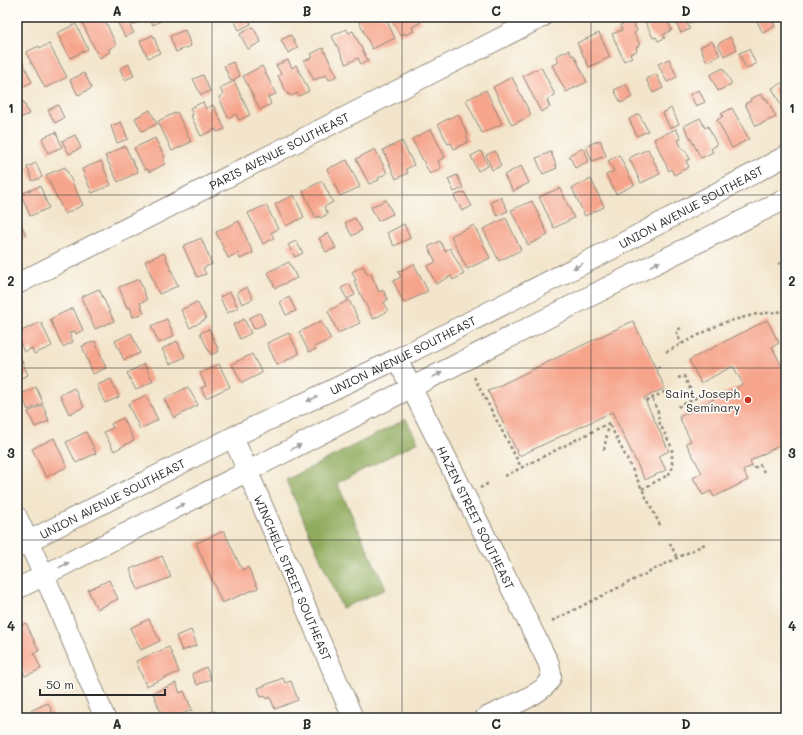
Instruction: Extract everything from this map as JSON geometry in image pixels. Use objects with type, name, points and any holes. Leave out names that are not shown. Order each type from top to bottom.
[{"type":"street","name":"PARIS AVENUE SOUTHEAST","points":[[17,284],[542,17]]},
{"type":"street","name":"UNION AVENUE SOUTHEAST","points":[[22,544],[233,437],[397,359],[606,252],[786,156]]},
{"type":"street","points":[[17,589],[620,281],[786,199]]},
{"type":"street","points":[[606,252],[620,281]]},
{"type":"street","name":"HAZEN STREET SOUTHEAST","points":[[397,359],[549,664],[551,677],[547,685],[539,692],[485,718]]},
{"type":"street","name":"WINCHELL STREET SOUTHEAST","points":[[233,437],[353,718]]},
{"type":"street","points":[[17,517],[22,544],[43,576],[105,718]]},
{"type":"path","points":[[778,263],[786,265]]},
{"type":"path","points":[[666,352],[726,322],[757,314],[784,311]]},
{"type":"path","points":[[681,328],[677,330],[676,334],[681,344]]},
{"type":"path","points":[[657,368],[661,366]]},
{"type":"path","points":[[678,378],[684,376],[697,398],[678,407]]},
{"type":"path","points":[[474,377],[521,467]]},
{"type":"path","points":[[646,401],[668,390]]},
{"type":"path","points":[[642,489],[668,475],[672,470],[672,448],[659,422],[658,412],[652,398]]},
{"type":"path","points":[[505,476],[609,423]]},
{"type":"path","points":[[609,423],[661,527]]},
{"type":"path","points":[[604,450],[609,423]]},
{"type":"path","points":[[782,446],[786,454]]},
{"type":"path","points":[[754,468],[760,465],[764,472]]},
{"type":"path","points":[[670,543],[677,558]]},
{"type":"path","points":[[552,621],[705,544]]},
{"type":"green space","points":[[406,419],[418,442],[337,483],[386,589],[342,608],[286,480]]},
{"type":"building","points":[[91,17],[94,23],[104,18],[116,45],[109,49],[110,52],[99,58],[82,22]]},
{"type":"building","points":[[115,17],[136,17],[139,22],[130,26],[134,33],[125,37]]},
{"type":"building","points":[[149,17],[163,17],[164,19],[153,25]]},
{"type":"building","points":[[248,17],[251,24],[239,30],[233,18]]},
{"type":"building","points":[[357,17],[385,17],[395,38],[372,49]]},
{"type":"building","points":[[390,17],[418,17],[421,22],[412,27],[414,31],[405,35],[404,33],[400,35]]},
{"type":"building","points":[[640,17],[665,17],[672,30],[663,35],[665,38],[658,41],[656,37],[653,38],[645,21],[643,22]]},
{"type":"building","points":[[673,17],[695,17],[696,20],[687,24],[690,29],[681,33]]},
{"type":"building","points":[[755,17],[771,17],[775,26],[763,33]]},
{"type":"building","points":[[632,20],[637,31],[634,33],[640,45],[636,47],[637,51],[630,54],[632,57],[624,61],[612,34],[622,30],[620,25]]},
{"type":"building","points":[[76,24],[88,49],[70,58],[57,33]]},
{"type":"building","points":[[253,27],[261,42],[248,49],[240,34]]},
{"type":"building","points":[[346,29],[349,33],[353,31],[368,61],[361,64],[358,58],[346,64],[332,36]]},
{"type":"building","points":[[185,30],[191,46],[176,52],[170,36]]},
{"type":"building","points":[[599,33],[610,57],[589,67],[577,43]]},
{"type":"building","points":[[153,35],[160,53],[148,58],[140,41]]},
{"type":"building","points":[[291,35],[298,48],[288,53],[281,40]]},
{"type":"building","points":[[730,37],[737,49],[724,56],[718,44]]},
{"type":"building","points":[[712,41],[720,55],[707,62],[700,47]]},
{"type":"building","points":[[49,44],[67,77],[45,88],[26,52],[39,46],[40,48]]},
{"type":"building","points":[[323,48],[337,76],[329,80],[326,75],[314,80],[304,61],[313,57],[311,54]]},
{"type":"building","points":[[749,49],[756,64],[746,68],[739,53]]},
{"type":"building","points":[[569,50],[572,56],[574,55],[587,82],[566,92],[552,65],[559,62],[556,56]]},
{"type":"building","points":[[17,54],[19,54],[32,82],[17,90]]},
{"type":"building","points":[[669,59],[677,77],[667,82],[658,64]]},
{"type":"building","points":[[288,60],[292,68],[296,65],[309,91],[299,96],[297,93],[292,96],[290,94],[288,95],[278,76],[281,74],[276,65]]},
{"type":"building","points":[[233,62],[240,76],[231,81],[224,66]]},
{"type":"building","points":[[129,64],[134,76],[125,80],[120,69]]},
{"type":"building","points":[[262,66],[276,94],[268,97],[271,104],[260,110],[243,76]]},
{"type":"building","points":[[541,67],[555,95],[547,100],[550,107],[541,112],[523,76]]},
{"type":"building","points":[[723,68],[732,84],[718,91],[710,75]]},
{"type":"building","points":[[84,73],[92,88],[78,95],[70,80]]},
{"type":"building","points":[[656,74],[663,88],[653,93],[646,79]]},
{"type":"building","points":[[203,75],[210,91],[201,95],[193,79]]},
{"type":"building","points":[[512,77],[531,115],[512,125],[493,87]]},
{"type":"building","points":[[234,81],[250,115],[239,120],[236,114],[228,118],[219,97],[223,95],[220,88]]},
{"type":"building","points":[[786,81],[786,105],[782,107],[772,88]]},
{"type":"building","points":[[626,84],[632,97],[621,103],[614,90]]},
{"type":"building","points":[[486,90],[502,124],[482,133],[466,100]]},
{"type":"building","points":[[699,90],[705,102],[696,106],[690,94]]},
{"type":"building","points":[[761,94],[764,99],[766,98],[776,117],[756,126],[745,104],[751,101],[750,99]]},
{"type":"building","points":[[23,101],[29,114],[20,118],[17,111],[17,104]]},
{"type":"building","points":[[203,102],[206,109],[213,105],[225,129],[217,132],[216,129],[201,136],[191,116],[193,115],[190,108]]},
{"type":"building","points":[[58,105],[64,118],[55,123],[48,110]]},
{"type":"building","points":[[671,108],[679,124],[670,128],[663,113]]},
{"type":"building","points":[[732,108],[749,139],[732,148],[717,120],[723,116],[721,114]]},
{"type":"building","points":[[150,110],[157,124],[142,131],[135,118]]},
{"type":"building","points":[[177,112],[191,142],[172,151],[158,121]]},
{"type":"building","points":[[458,114],[468,135],[466,136],[469,141],[454,149],[451,143],[448,144],[438,124]]},
{"type":"building","points":[[639,114],[648,131],[637,136],[629,119]]},
{"type":"building","points":[[700,118],[705,128],[708,126],[717,145],[711,149],[713,152],[701,158],[684,126]]},
{"type":"building","points":[[121,122],[128,139],[117,143],[111,126]]},
{"type":"building","points":[[431,129],[445,157],[438,161],[441,168],[430,174],[412,139]]},
{"type":"building","points":[[676,129],[681,139],[678,140],[690,159],[686,161],[689,167],[674,175],[671,169],[669,171],[654,139]]},
{"type":"building","points":[[56,132],[62,147],[48,153],[42,138]]},
{"type":"building","points":[[75,135],[81,148],[69,154],[62,141]]},
{"type":"building","points":[[155,138],[165,158],[163,159],[165,164],[149,172],[148,169],[145,170],[134,148]]},
{"type":"building","points":[[600,140],[606,156],[592,161],[586,146]]},
{"type":"building","points":[[402,141],[414,165],[406,169],[408,173],[396,179],[383,150]]},
{"type":"building","points":[[125,146],[138,172],[118,182],[105,156]]},
{"type":"building","points":[[583,148],[589,161],[575,168],[569,155]]},
{"type":"building","points":[[375,149],[387,173],[378,178],[379,180],[369,184],[356,159]]},
{"type":"building","points":[[648,149],[660,174],[641,183],[629,158]]},
{"type":"building","points":[[481,151],[488,166],[478,171],[471,156]]},
{"type":"building","points":[[495,151],[501,166],[492,170],[486,155]]},
{"type":"building","points":[[551,152],[557,168],[543,174],[536,158]]},
{"type":"building","points":[[619,155],[634,185],[616,194],[606,175],[614,171],[608,161]]},
{"type":"building","points":[[347,160],[360,187],[340,196],[327,169]]},
{"type":"building","points":[[101,161],[111,185],[92,193],[82,169]]},
{"type":"building","points":[[36,163],[42,177],[33,181],[27,167]]},
{"type":"building","points":[[521,166],[529,183],[513,191],[504,175]]},
{"type":"building","points":[[65,167],[83,205],[65,214],[46,175]]},
{"type":"building","points":[[457,175],[463,188],[454,192],[448,179]]},
{"type":"building","points":[[591,179],[604,207],[585,216],[572,188]]},
{"type":"building","points":[[322,181],[333,202],[324,207],[328,214],[320,218],[319,216],[316,218],[303,191]]},
{"type":"building","points":[[40,186],[49,208],[30,216],[21,194]]},
{"type":"building","points":[[560,188],[574,218],[554,228],[539,197]]},
{"type":"building","points":[[464,192],[472,206],[462,211],[454,196]]},
{"type":"building","points":[[294,195],[304,217],[286,226],[275,204]]},
{"type":"building","points":[[501,197],[508,211],[497,216],[491,202]]},
{"type":"building","points":[[386,200],[393,214],[378,221],[371,207]]},
{"type":"building","points":[[532,201],[548,235],[528,245],[511,210]]},
{"type":"building","points":[[266,205],[278,229],[271,233],[274,238],[263,244],[248,213]]},
{"type":"building","points":[[17,216],[26,235],[18,239],[17,236]]},
{"type":"building","points":[[355,218],[362,230],[352,236],[345,223]]},
{"type":"building","points":[[506,218],[521,250],[499,261],[483,229]]},
{"type":"building","points":[[239,221],[253,253],[240,259],[238,253],[228,258],[216,232]]},
{"type":"building","points":[[404,224],[410,238],[394,246],[387,233]]},
{"type":"building","points":[[474,225],[490,258],[467,269],[451,236]]},
{"type":"building","points":[[328,233],[336,248],[326,252],[319,238]]},
{"type":"building","points":[[201,238],[212,264],[203,268],[206,274],[197,277],[183,246]]},
{"type":"building","points":[[296,241],[303,253],[295,257],[288,245]]},
{"type":"building","points":[[440,241],[445,251],[450,248],[464,274],[453,280],[451,276],[436,284],[427,266],[436,262],[428,247]]},
{"type":"building","points":[[164,253],[178,286],[159,294],[145,261]]},
{"type":"building","points":[[289,262],[297,278],[275,288],[268,272]]},
{"type":"building","points":[[414,264],[428,291],[404,303],[393,281],[401,277],[398,272]]},
{"type":"building","points":[[363,266],[367,274],[370,272],[379,292],[383,290],[388,300],[384,302],[388,311],[373,319],[354,281],[356,280],[352,272]]},
{"type":"building","points":[[139,279],[147,300],[140,303],[144,313],[133,317],[130,307],[127,308],[119,287]]},
{"type":"building","points":[[349,284],[355,295],[347,299],[341,288]]},
{"type":"building","points":[[247,287],[253,299],[242,304],[237,292]]},
{"type":"building","points":[[99,289],[114,321],[95,329],[81,297]]},
{"type":"building","points":[[230,292],[238,308],[227,313],[220,297]]},
{"type":"building","points":[[289,297],[296,311],[286,315],[280,302]]},
{"type":"building","points":[[349,300],[360,323],[338,333],[328,311]]},
{"type":"building","points":[[197,302],[206,319],[190,328],[181,310]]},
{"type":"building","points":[[73,308],[83,330],[76,334],[75,331],[69,333],[73,342],[63,347],[50,319]]},
{"type":"building","points":[[260,313],[265,324],[254,329],[249,318]]},
{"type":"building","points":[[167,319],[174,336],[159,343],[151,326]]},
{"type":"building","points":[[244,319],[251,333],[240,339],[233,325]]},
{"type":"building","name":"Saint Joseph Seminary","points":[[767,320],[779,343],[772,347],[786,374],[786,442],[750,461],[752,466],[743,470],[748,480],[714,497],[711,491],[703,495],[693,478],[702,473],[686,443],[691,441],[679,417],[743,384],[733,366],[701,383],[689,360]]},
{"type":"building","points":[[321,321],[331,339],[314,347],[316,349],[309,352],[299,332]]},
{"type":"building","points":[[633,321],[665,388],[644,398],[669,451],[659,456],[666,470],[645,480],[612,412],[519,456],[488,391]]},
{"type":"building","points":[[41,322],[52,346],[34,354],[32,348],[24,352],[17,333]]},
{"type":"building","points":[[209,329],[219,351],[211,355],[200,333]]},
{"type":"building","points":[[131,333],[140,353],[124,360],[115,341]]},
{"type":"building","points":[[289,333],[299,354],[277,365],[267,343]]},
{"type":"building","points":[[95,341],[106,368],[93,374],[82,346]]},
{"type":"building","points":[[177,341],[185,357],[170,364],[162,349]]},
{"type":"building","points":[[17,350],[28,375],[17,380]]},
{"type":"building","points":[[252,354],[262,373],[242,383],[232,364]]},
{"type":"building","points":[[144,364],[153,381],[136,390],[127,373]]},
{"type":"building","points":[[219,364],[230,387],[206,398],[201,388],[206,386],[200,373]]},
{"type":"building","points":[[111,379],[119,397],[105,403],[97,385]]},
{"type":"building","points":[[36,387],[43,403],[28,410],[21,394]]},
{"type":"building","points":[[188,387],[198,405],[174,418],[164,399]]},
{"type":"building","points":[[74,388],[84,407],[69,414],[60,395]]},
{"type":"building","points":[[146,395],[158,420],[140,429],[128,404]]},
{"type":"building","points":[[43,405],[49,421],[35,427],[28,412]]},
{"type":"building","points":[[123,418],[134,440],[114,451],[104,432],[113,428],[111,424]]},
{"type":"building","points":[[86,432],[96,453],[76,463],[66,442]]},
{"type":"building","points":[[54,438],[67,467],[46,477],[32,449]]},
{"type":"building","points":[[224,531],[242,570],[248,567],[258,588],[222,603],[196,543]]},
{"type":"building","points":[[162,556],[171,577],[138,590],[130,569]]},
{"type":"building","points":[[109,580],[118,599],[97,609],[88,590]]},
{"type":"building","points":[[149,619],[160,641],[141,650],[130,628]]},
{"type":"building","points":[[26,623],[39,651],[34,653],[41,669],[25,676],[17,658],[17,627]]},
{"type":"building","points":[[191,630],[197,645],[182,651],[176,636]]},
{"type":"building","points":[[169,647],[179,672],[146,686],[136,661]]},
{"type":"building","points":[[206,667],[211,679],[197,685],[192,674]]},
{"type":"building","points":[[283,678],[285,683],[291,681],[298,700],[275,709],[270,697],[267,699],[265,696],[261,697],[258,688]]},
{"type":"building","points":[[176,683],[180,693],[184,691],[192,710],[173,718],[163,718],[153,693]]},
{"type":"building","points":[[48,703],[55,718],[33,718],[30,711]]},
{"type":"building","points":[[215,711],[218,718],[198,718]]},
{"type":"place","name":"Saint Joseph Seminary","points":[[748,400]]}]
